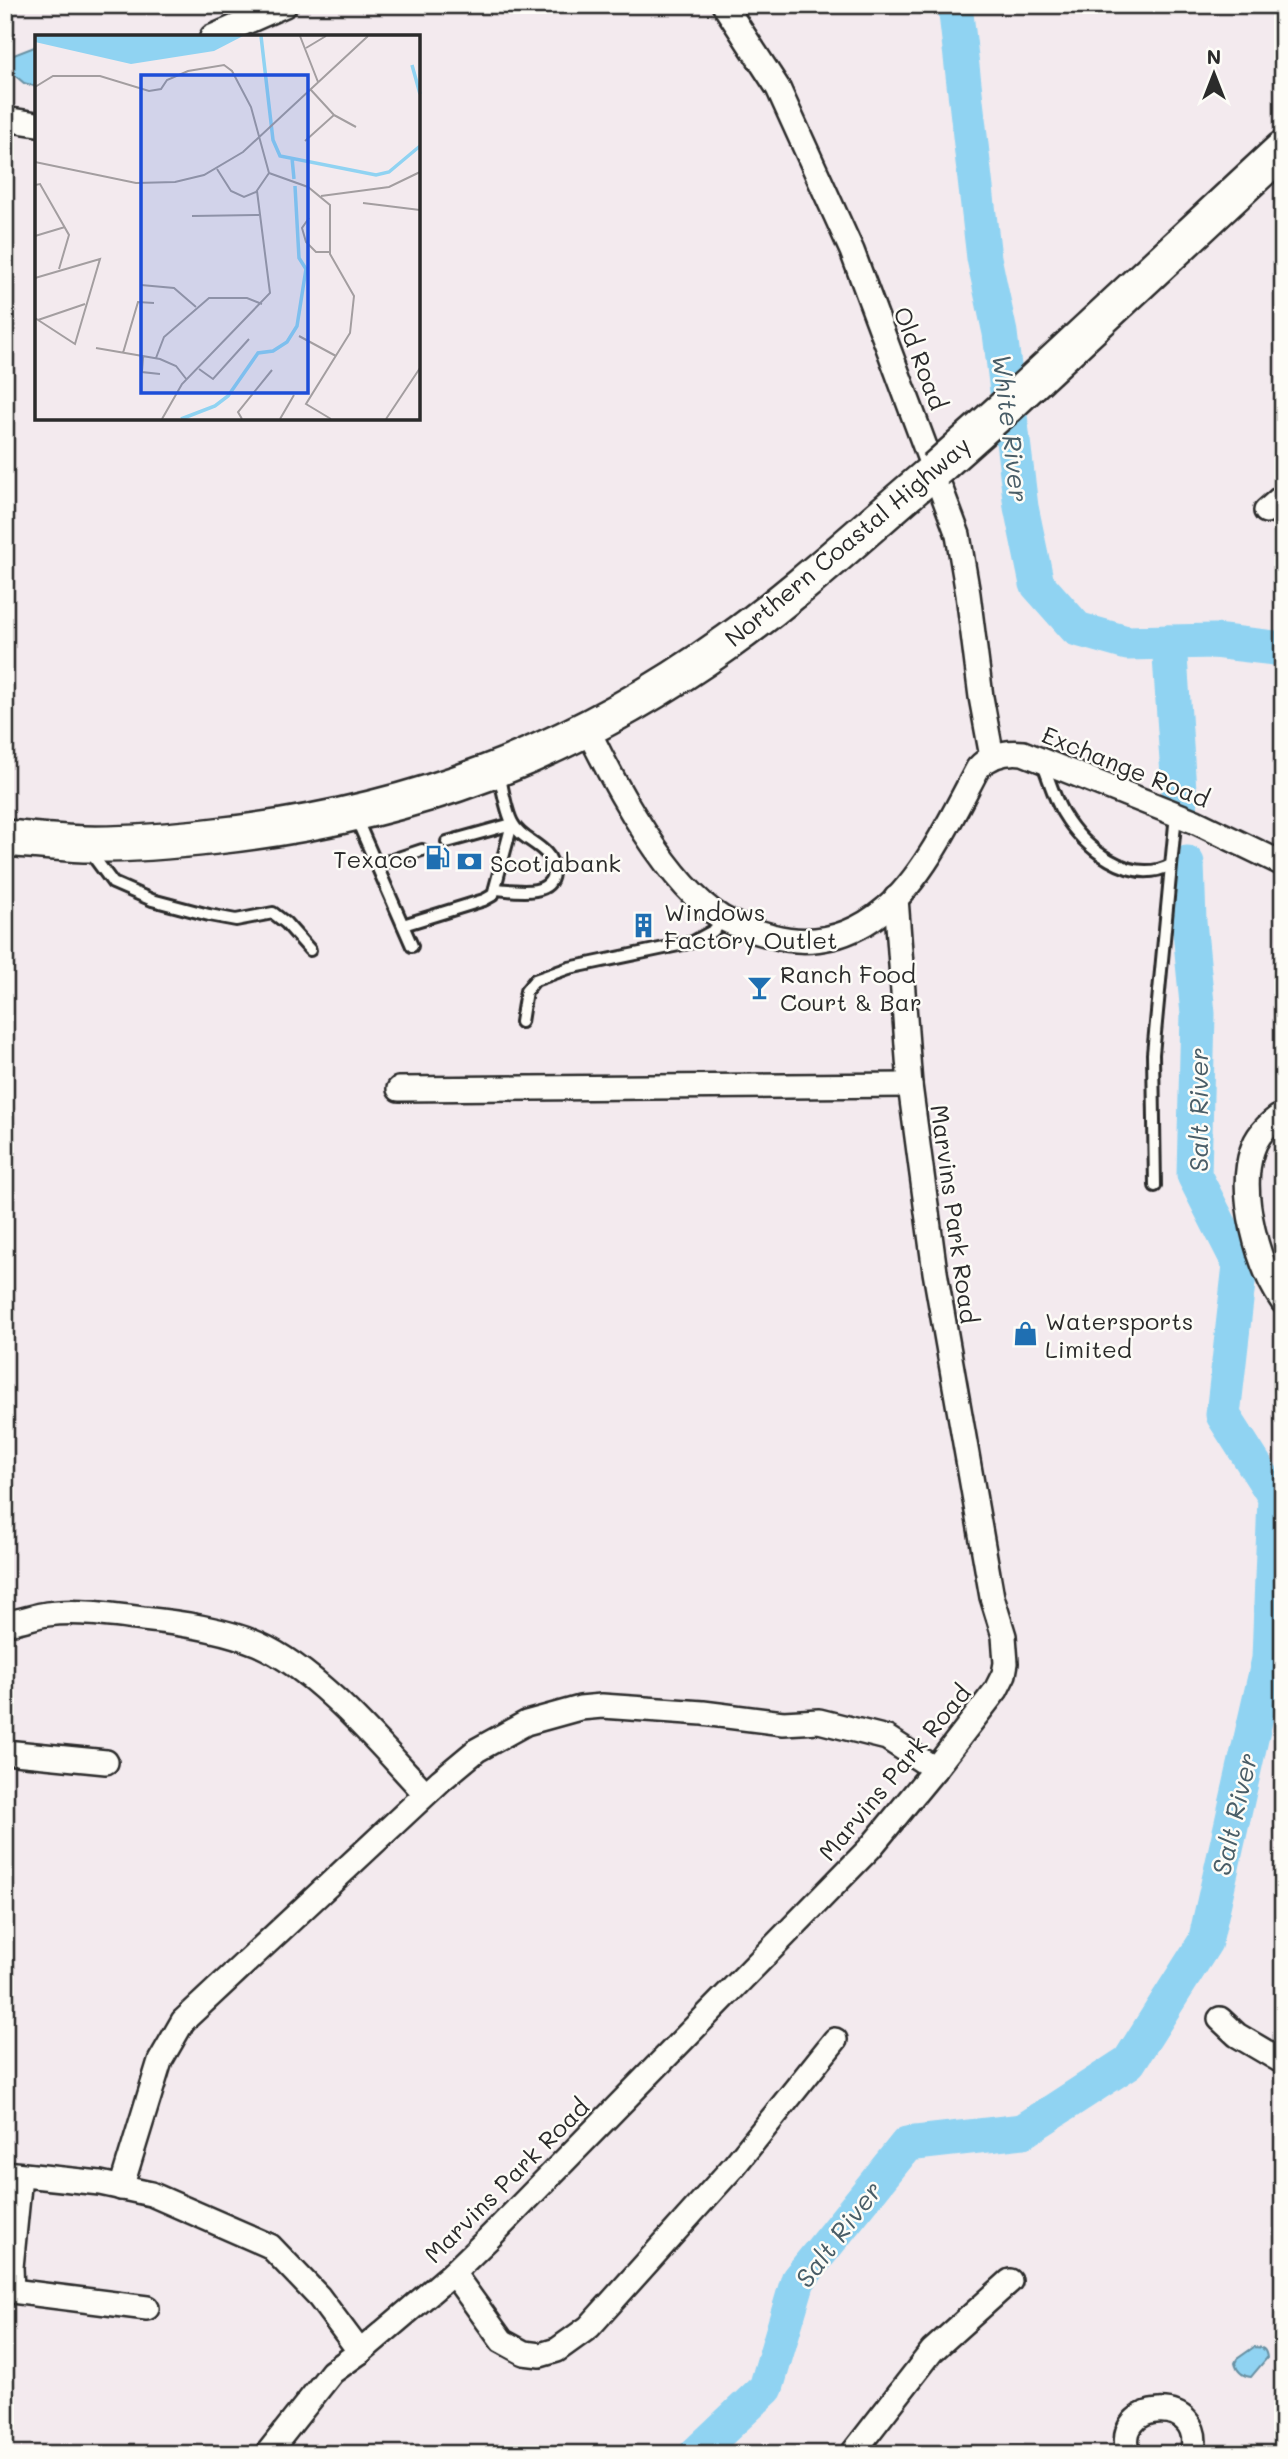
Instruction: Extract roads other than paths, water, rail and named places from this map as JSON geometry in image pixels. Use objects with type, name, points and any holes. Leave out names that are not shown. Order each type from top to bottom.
[{"type":"main road","name":"Northern Coastal Highway","points":[[5,838],[85,844],[145,843],[264,831],[405,800],[499,770],[588,730],[669,682],[729,642],[788,597],[1053,365],[1283,149]]},
{"type":"street","points":[[217,35],[285,5]]},
{"type":"street","name":"Old Road","points":[[723,5],[778,88],[846,239],[954,522],[968,594],[981,697],[992,757]]},
{"type":"street","points":[[5,119],[35,124]]},
{"type":"street","points":[[588,730],[610,775],[663,859],[696,898],[724,920],[794,942],[815,941],[839,935],[877,916],[896,898],[929,857],[978,768],[992,757]]},
{"type":"street","name":"Exchange Road","points":[[992,757],[1015,752],[1041,760],[1176,814],[1283,864]]},
{"type":"street","name":"Marvins Park Road","points":[[267,2454],[332,2372],[360,2352],[453,2273],[491,2236],[870,1848],[996,1690],[1004,1674],[1004,1636],[992,1597],[935,1272],[911,1085],[896,898]]},
{"type":"street","points":[[399,1089],[911,1085]]},
{"type":"street","points":[[1283,1114],[1266,1125],[1252,1150],[1247,1184],[1261,1261],[1283,1302]]},
{"type":"street","points":[[5,1623],[47,1614],[101,1614],[178,1623],[259,1644],[299,1669],[343,1706],[425,1793]]},
{"type":"street","points":[[121,2188],[160,2061],[183,2021],[425,1793],[477,1750],[526,1723],[580,1708],[602,1706],[703,1713],[783,1723],[819,1721],[887,1738],[935,1769]]},
{"type":"street","points":[[5,1752],[106,1762]]},
{"type":"street","points":[[1220,2019],[1237,2035],[1283,2062]]},
{"type":"street","points":[[453,2273],[502,2341],[524,2353],[540,2355],[556,2350],[589,2327],[707,2196],[835,2040]]},
{"type":"street","points":[[147,2308],[12,2291],[13,2174],[100,2183],[164,2199],[270,2246],[319,2297],[360,2352]]},
{"type":"street","points":[[852,2454],[932,2351],[1010,2281]]},
{"type":"street","points":[[1129,2454],[1127,2438],[1135,2420],[1143,2414],[1162,2409],[1171,2411],[1186,2421],[1194,2438],[1192,2454]]},
{"type":"lane","points":[[1041,760],[1063,813],[1093,848],[1113,862],[1147,873],[1171,865]]},
{"type":"lane","points":[[402,925],[493,895],[512,824],[499,770]]},
{"type":"lane","points":[[354,813],[412,946]]},
{"type":"lane","points":[[1156,1186],[1153,1054],[1176,814]]},
{"type":"lane","points":[[447,842],[512,824]]},
{"type":"lane","points":[[496,889],[543,888],[553,874],[551,861],[545,852],[512,824]]},
{"type":"lane","points":[[85,844],[113,883],[152,900],[209,915],[236,920],[273,913],[286,923],[310,950]]},
{"type":"lane","points":[[377,865],[422,850]]},
{"type":"lane","points":[[521,1022],[526,991],[535,980],[569,968],[693,942],[713,931],[724,920]]},
{"type":"water","points":[[35,47],[35,86],[24,83],[5,67],[5,62],[11,56]]},
{"type":"water","points":[[1254,2347],[1264,2349],[1267,2358],[1251,2377],[1245,2376],[1235,2363]]},
{"type":"waterway","name":"White River","points":[[955,5],[984,258],[1000,333],[1021,507],[1037,584],[1077,629],[1127,643],[1214,641],[1283,649]]},
{"type":"waterway","name":"Salt River","points":[[1169,642],[1180,805]]},
{"type":"waterway","name":"Salt River","points":[[696,2454],[766,2388],[798,2280],[907,2144],[1023,2131],[1129,2062],[1205,1942],[1269,1659],[1275,1497],[1223,1415],[1240,1265],[1194,1175],[1198,1014],[1189,921],[1187,863]]},
{"type":"place","name":"Texaco","points":[[437,858]]},
{"type":"place","name":"Scotiabank","points":[[470,862]]},
{"type":"place","name":"Windows Factory Outlet","points":[[644,925]]},
{"type":"place","name":"Ranch Food Court & Bar","points":[[760,987]]},
{"type":"place","name":"Watersports Limited","points":[[1025,1334]]}]
